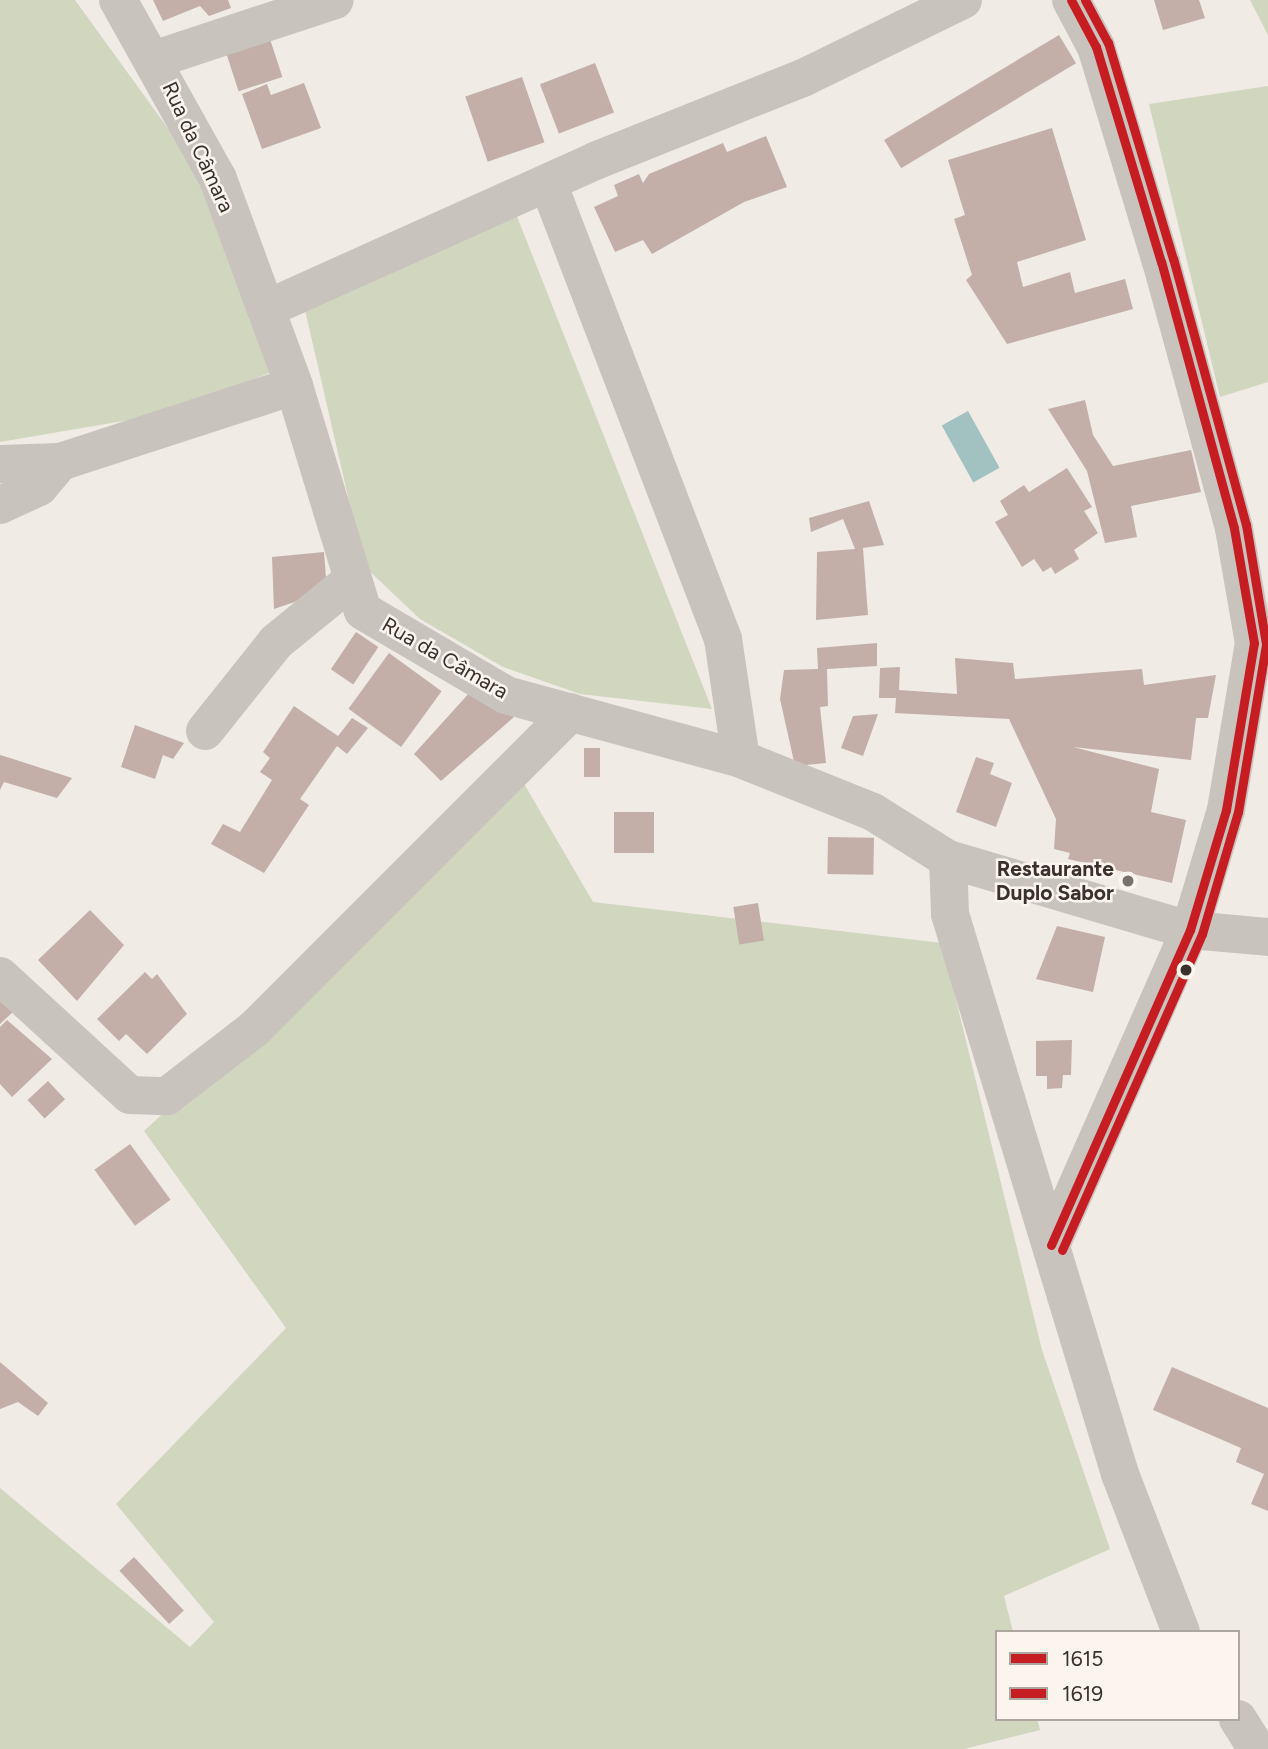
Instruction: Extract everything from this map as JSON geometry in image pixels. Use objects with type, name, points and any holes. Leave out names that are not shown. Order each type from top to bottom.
[{"type":"street","name":"Rua da Câmara","points":[[117,0],[156,59],[218,179],[294,386],[363,611],[506,695],[741,759],[873,812],[948,859],[1190,930],[1268,937]]},
{"type":"street","points":[[156,59],[335,0]]},
{"type":"street","points":[[266,309],[548,183],[803,78],[963,0]]},
{"type":"street","points":[[1051,1245],[1190,930],[1226,810],[1254,643],[1234,528],[1161,262],[1096,47],[1071,0]]},
{"type":"street","points":[[548,183],[723,639],[741,759]]},
{"type":"street","points":[[0,464],[60,463],[294,386]]},
{"type":"street","points":[[0,506],[39,487],[60,463]]},
{"type":"street","points":[[205,731],[276,642],[352,580]]},
{"type":"street","points":[[0,976],[130,1095],[167,1096],[254,1029],[571,712]]},
{"type":"street","points":[[948,859],[950,914],[1120,1474],[1180,1630]]},
{"type":"green space","points":[[0,0],[75,0],[201,174],[274,371],[176,412],[0,442]]},
{"type":"green space","points":[[1250,0],[1268,0],[1268,35]]},
{"type":"green space","points":[[1268,86],[1268,382],[1220,397],[1149,104]]},
{"type":"green space","points":[[516,214],[712,709],[580,694],[503,667],[420,619],[364,566],[305,310]]},
{"type":"green space","points":[[523,782],[593,902],[942,943],[1042,1350],[1110,1549],[1004,1596],[1012,1630],[995,1630],[995,1721],[1038,1721],[1040,1730],[964,1749],[0,1749],[0,1488],[190,1647],[214,1622],[116,1504],[286,1328],[144,1131]]},
{"type":"water","points":[[968,411],[1000,468],[973,482],[942,426]]},
{"type":"building","points":[[153,0],[228,0],[231,8],[209,16],[200,6],[163,21]]},
{"type":"building","points":[[1154,0],[1199,0],[1205,18],[1163,30]]},
{"type":"building","points":[[1059,35],[1076,63],[901,168],[884,140]]},
{"type":"building","points":[[270,39],[282,77],[239,91],[226,53]]},
{"type":"building","points":[[595,63],[614,112],[559,134],[540,84]]},
{"type":"building","points":[[522,77],[544,142],[488,162],[465,97]]},
{"type":"building","points":[[304,83],[321,128],[262,149],[242,94],[267,84],[271,95]]},
{"type":"building","points":[[1052,128],[1086,240],[1017,262],[1023,287],[1070,272],[1075,293],[1125,279],[1133,309],[1007,344],[966,280],[972,275],[954,219],[965,215],[948,160]]},
{"type":"building","points":[[766,136],[787,187],[744,202],[652,254],[643,240],[615,252],[594,207],[618,196],[614,185],[639,174],[643,183],[649,174],[723,143],[727,152]]},
{"type":"building","points":[[1085,400],[1093,435],[1113,466],[1191,450],[1201,492],[1131,506],[1137,537],[1105,543],[1087,471],[1048,409]]},
{"type":"building","points":[[1067,468],[1092,507],[1084,511],[1098,533],[1074,550],[1079,559],[1055,574],[1051,567],[1043,572],[1034,559],[1022,567],[995,522],[1008,515],[1000,501],[1024,485],[1029,492]]},
{"type":"building","points":[[869,501],[884,545],[863,548],[868,615],[816,620],[817,552],[855,549],[843,519],[811,532],[809,518]]},
{"type":"building","points":[[324,552],[327,591],[274,609],[272,557]]},
{"type":"building","points":[[356,632],[378,647],[353,684],[331,669]]},
{"type":"building","points":[[877,643],[877,666],[827,669],[828,706],[820,707],[826,763],[795,766],[780,699],[784,670],[818,669],[817,648]]},
{"type":"building","points":[[389,653],[442,691],[401,747],[348,709]]},
{"type":"building","points":[[955,658],[1013,663],[1015,679],[1142,669],[1144,685],[1216,675],[1208,718],[1196,718],[1191,760],[1073,747],[1159,769],[1151,812],[1186,820],[1172,883],[1068,859],[1070,853],[1054,849],[1056,819],[1009,719],[895,713],[896,698],[879,698],[880,668],[900,667],[899,690],[957,694]]},
{"type":"building","points":[[471,691],[514,717],[441,781],[414,754]]},
{"type":"building","points":[[294,706],[338,736],[352,718],[368,728],[347,754],[337,746],[300,799],[309,805],[264,873],[211,844],[223,824],[240,832],[272,780],[260,772],[270,758],[263,752]]},
{"type":"building","points":[[878,714],[863,756],[841,748],[853,716]]},
{"type":"building","points":[[135,725],[184,743],[173,759],[163,755],[155,779],[121,767]]},
{"type":"building","points":[[584,748],[600,748],[600,777],[584,777]]},
{"type":"building","points":[[0,755],[72,778],[57,798],[4,782],[0,790]]},
{"type":"building","points":[[976,757],[994,763],[990,774],[1012,783],[996,827],[956,812]]},
{"type":"building","points":[[614,812],[654,812],[654,853],[614,853]]},
{"type":"building","points":[[828,837],[874,838],[873,875],[827,874]]},
{"type":"building","points":[[758,903],[764,941],[739,944],[733,907]]},
{"type":"building","points":[[90,910],[124,945],[77,1001],[38,960]]},
{"type":"building","points":[[1057,926],[1105,937],[1093,992],[1036,979]]},
{"type":"building","points":[[145,972],[152,979],[157,974],[187,1014],[147,1054],[126,1034],[119,1041],[97,1019]]},
{"type":"building","points":[[0,995],[15,1010],[0,1024]]},
{"type":"building","points":[[7,1020],[52,1059],[12,1097],[0,1084],[0,1027]]},
{"type":"building","points":[[1072,1040],[1071,1075],[1063,1075],[1062,1088],[1047,1089],[1047,1076],[1036,1076],[1036,1041]]},
{"type":"building","points":[[48,1081],[65,1099],[45,1118],[28,1100]]},
{"type":"building","points":[[130,1144],[171,1200],[135,1226],[94,1170]]},
{"type":"building","points":[[0,1362],[48,1403],[38,1416],[18,1402],[0,1409]]},
{"type":"building","points":[[1172,1367],[1268,1408],[1268,1511],[1251,1504],[1264,1474],[1236,1462],[1241,1448],[1153,1410]]},
{"type":"building","points":[[134,1557],[184,1610],[169,1624],[119,1571]]},
{"type":"transit line","name":"1615","points":[[1051,1245],[1190,930],[1226,810],[1254,643],[1234,528],[1161,262],[1096,47],[1071,0]]},
{"type":"transit line","name":"1619","points":[[1062,1250],[1202,934],[1238,812],[1266,644],[1246,525],[1173,259],[1108,43],[1085,0]]},
{"type":"place","name":"Restaurante Duplo Sabor","points":[[1128,881]]}]
